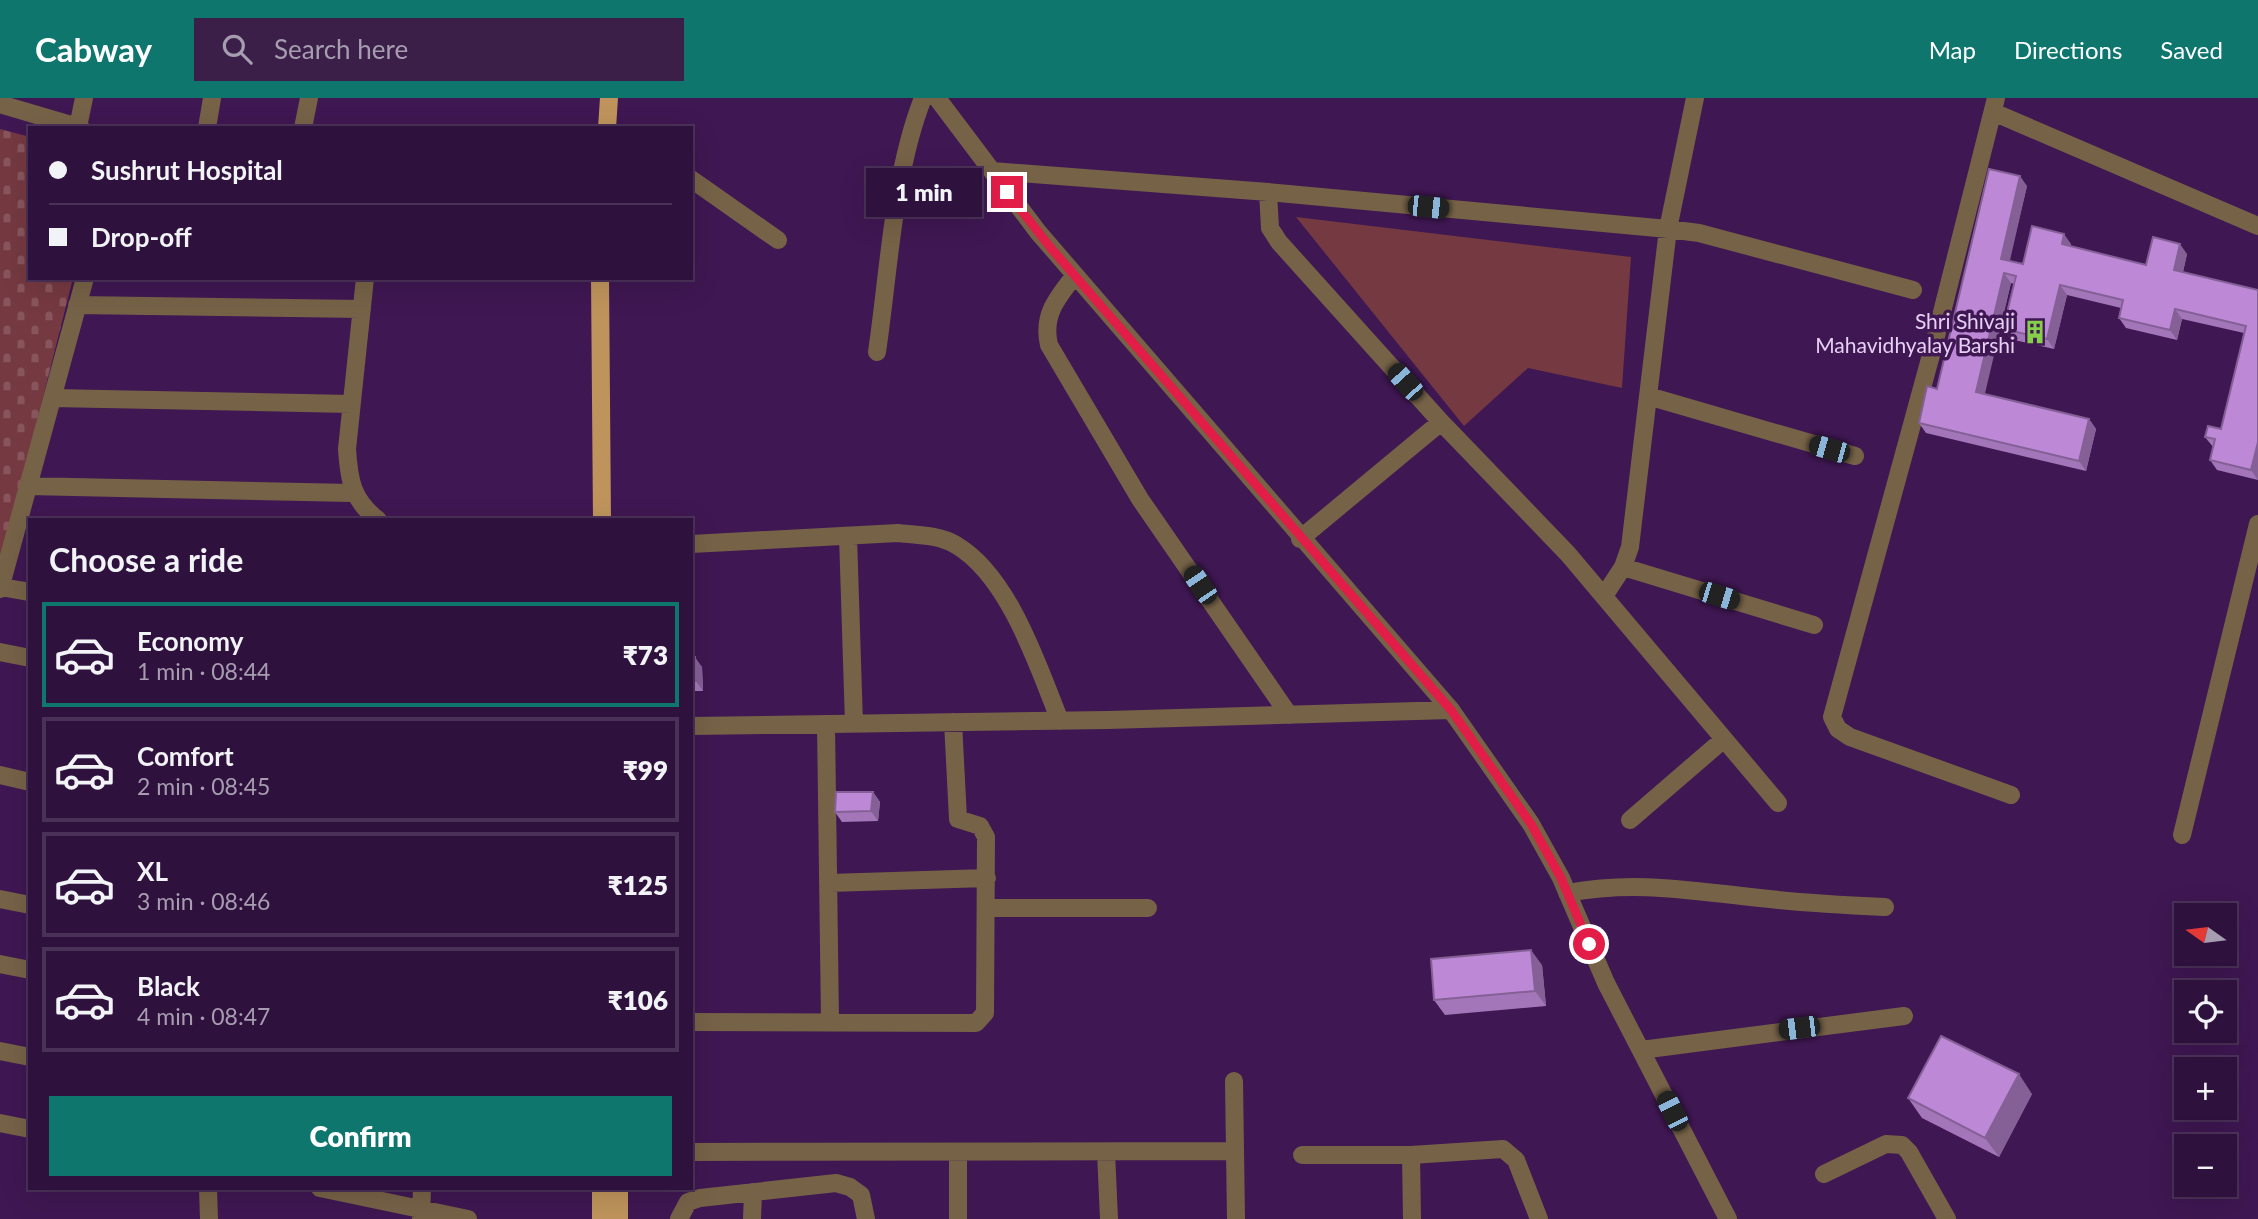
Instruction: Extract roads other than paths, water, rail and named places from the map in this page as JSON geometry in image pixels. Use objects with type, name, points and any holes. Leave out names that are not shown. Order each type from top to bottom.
[{"type":"main road","points":[[607,126],[609,98]]},
{"type":"main road","points":[[597,280],[602,518]]},
{"type":"main road","points":[[601,1190],[601,1219]]},
{"type":"main road","points":[[619,1190],[619,1219]]},
{"type":"street","points":[[79,126],[84,98]]},
{"type":"street","points":[[207,126],[212,98]]},
{"type":"street","points":[[303,126],[309,98]]},
{"type":"street","points":[[877,352],[898,207],[908,152],[923,98]]},
{"type":"street","points":[[937,98],[1075,275],[1300,539],[1451,710],[1531,824],[1567,893],[1606,983],[1728,1219]]},
{"type":"street","points":[[1604,596],[1623,567],[1630,547],[1668,229],[1695,98]]},
{"type":"street","points":[[0,104],[76,126]]},
{"type":"street","points":[[2011,795],[1850,737],[1839,729],[1832,717],[1934,344],[1995,105],[2258,226]]},
{"type":"street","points":[[992,171],[1268,192],[1668,229],[1711,236],[1913,290]]},
{"type":"street","points":[[693,179],[778,240]]},
{"type":"street","points":[[1268,192],[1270,228],[1279,242],[1441,422],[1604,596],[1778,803]]},
{"type":"street","points":[[1075,275],[1048,314],[1046,330],[1049,345],[1140,499],[1289,715]]},
{"type":"street","points":[[28,592],[0,588],[84,280]]},
{"type":"street","points":[[365,280],[347,449],[352,493],[376,518]]},
{"type":"street","points":[[77,305],[362,309]]},
{"type":"street","points":[[1648,396],[1855,456]]},
{"type":"street","points":[[52,398],[351,404]]},
{"type":"street","points":[[1300,539],[1441,422]]},
{"type":"street","points":[[28,486],[352,493]]},
{"type":"street","points":[[2182,835],[2258,524]]},
{"type":"street","points":[[693,544],[848,536],[927,536],[954,544],[975,559],[999,591],[1030,647],[1060,721]]},
{"type":"street","points":[[848,536],[854,724]]},
{"type":"street","points":[[1623,567],[1814,625]]},
{"type":"street","points":[[0,652],[28,658]]},
{"type":"street","points":[[693,726],[1060,721],[1451,710]]},
{"type":"street","points":[[693,1022],[976,1023],[983,1019],[987,908],[985,830],[958,819],[953,722]]},
{"type":"street","points":[[826,724],[830,1021]]},
{"type":"street","points":[[1630,820],[1724,739]]},
{"type":"street","points":[[0,775],[28,782]]},
{"type":"street","points":[[829,883],[987,878]]},
{"type":"street","points":[[1567,893],[1614,886],[1657,886],[1758,898],[1885,907]]},
{"type":"street","points":[[0,899],[28,905]]},
{"type":"street","points":[[987,908],[1149,908]]},
{"type":"street","points":[[0,964],[28,970]]},
{"type":"street","points":[[1641,1050],[1904,1016]]},
{"type":"street","points":[[0,1051],[28,1057]]},
{"type":"street","points":[[1234,1081],[1236,1219]]},
{"type":"street","points":[[0,1123],[28,1129]]},
{"type":"street","points":[[1825,1174],[1886,1144],[1902,1145],[1909,1152],[1947,1219]]},
{"type":"street","points":[[1303,1155],[1411,1155],[1492,1149],[1511,1153],[1539,1219]]},
{"type":"street","points":[[693,1152],[1235,1151]]},
{"type":"street","points":[[1105,1152],[1109,1219]]},
{"type":"street","points":[[958,1153],[958,1219]]},
{"type":"street","points":[[1411,1155],[1412,1219]]},
{"type":"street","points":[[679,1219],[688,1202],[836,1183],[850,1187],[861,1195],[866,1219]]},
{"type":"street","points":[[208,1190],[209,1219]]},
{"type":"street","points":[[328,1190],[421,1214],[468,1219]]},
{"type":"street","points":[[421,1214],[422,1190]]},
{"type":"street","points":[[752,1219],[753,1192]]},
{"type":"place","name":"Shri Shivaji Mahavidhyalay Barshi","points":[[2035,332]]}]
